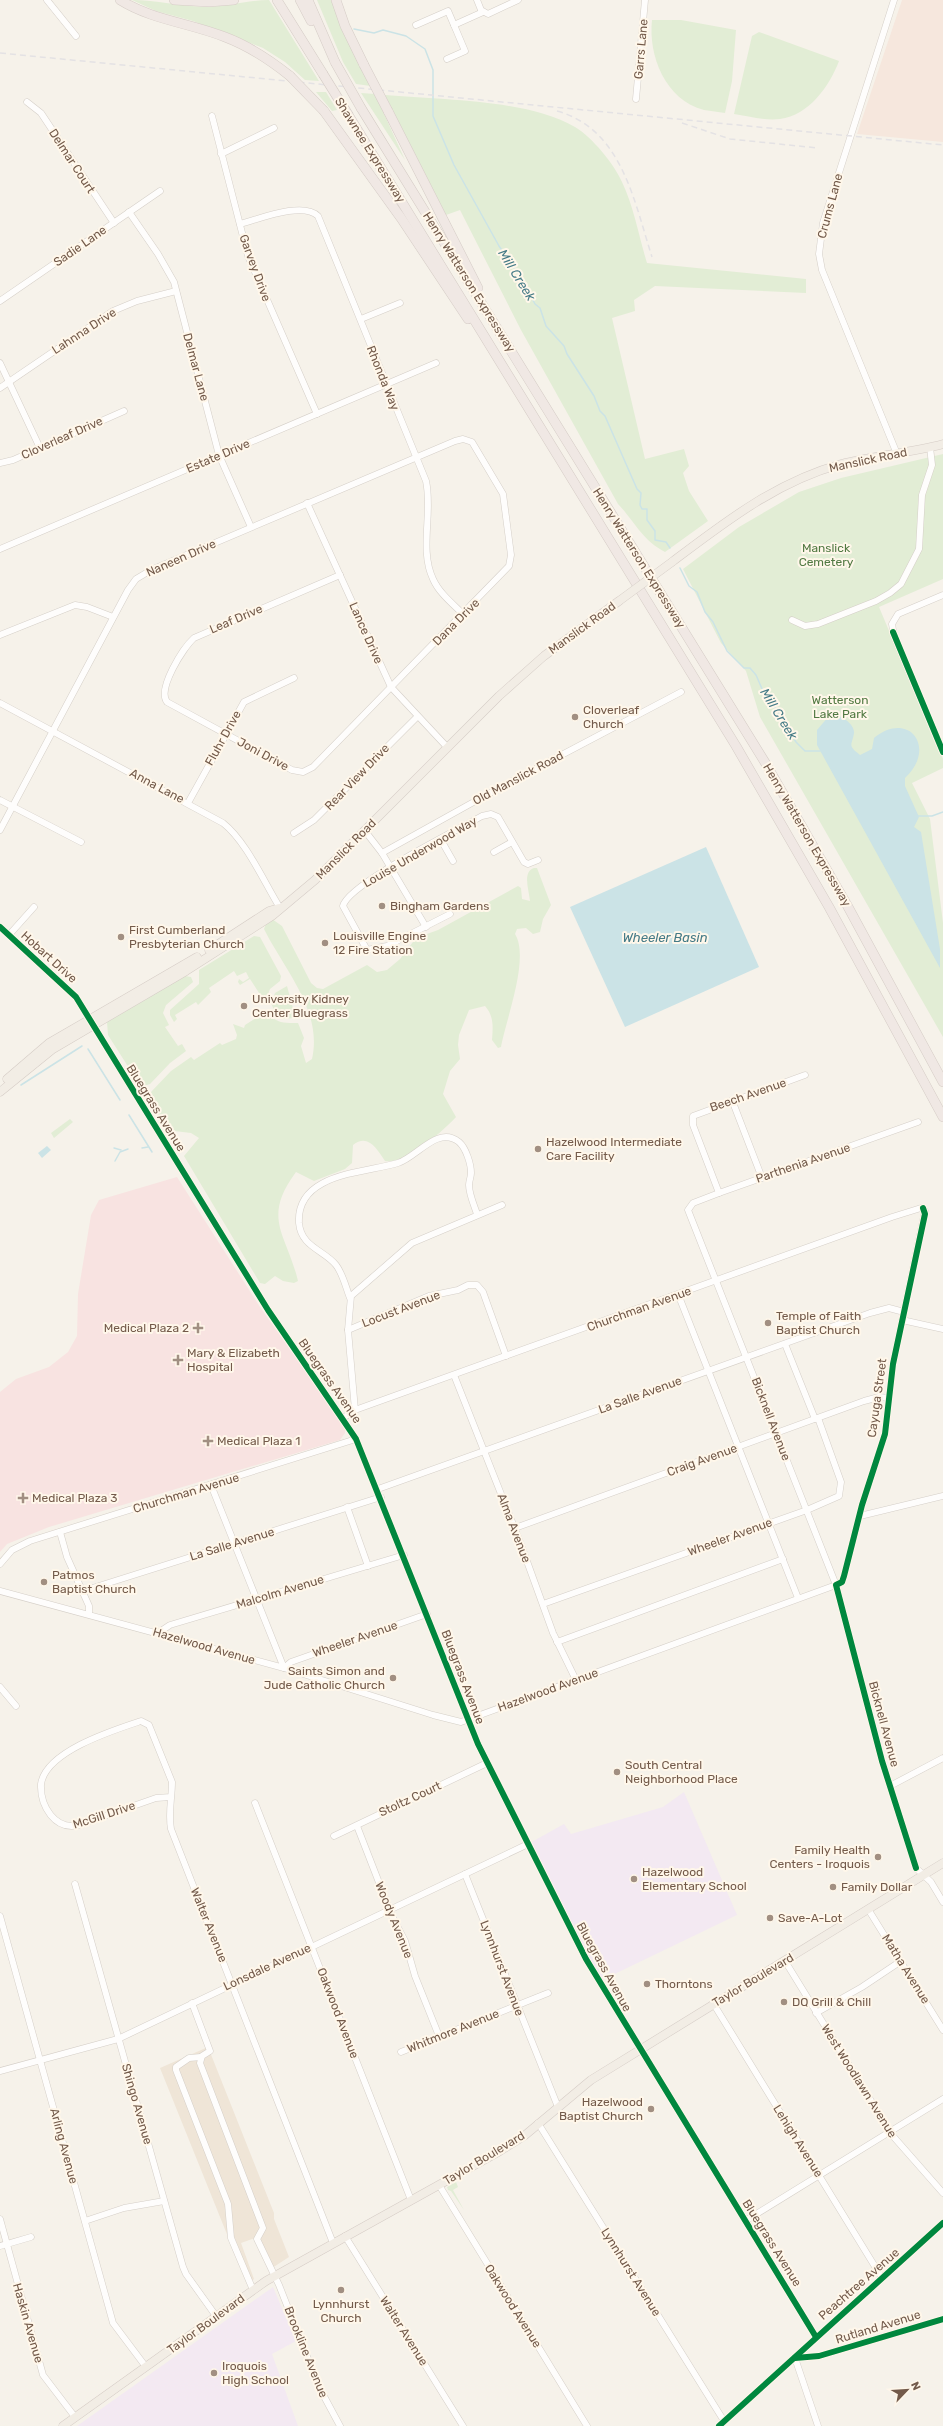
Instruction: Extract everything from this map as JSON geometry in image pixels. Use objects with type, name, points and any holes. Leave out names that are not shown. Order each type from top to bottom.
[{"type":"highway","points":[[120,0],[150,15],[224,36],[245,45],[290,76],[324,111],[401,218],[461,310],[487,341]]},
{"type":"highway","points":[[174,0],[205,2],[234,0]]},
{"type":"highway","points":[[300,0],[324,40]]},
{"type":"highway","points":[[308,0],[324,40]]},
{"type":"highway","points":[[336,0],[345,26],[474,278],[489,315]]},
{"type":"highway","name":"Shawnee Expressway","points":[[278,2],[487,341]]},
{"type":"highway","name":"Henry Watterson Expressway","points":[[324,40],[361,108],[766,764],[847,905],[943,1082]]},
{"type":"highway","name":"Henry Watterson Expressway","points":[[487,341],[781,823],[943,1117]]},
{"type":"main road","name":"Manslick Road","points":[[0,1085],[49,1043],[186,971],[272,916],[315,880],[447,747],[544,656],[729,520],[780,487],[842,464],[943,444]]},
{"type":"main road","name":"Manslick Road","points":[[0,1092],[52,1049],[91,1022]]},
{"type":"main road","name":"Taylor Boulevard","points":[[63,2426],[274,2276],[500,2151],[538,2123],[591,2080],[943,1863]]},
{"type":"street","points":[[47,0],[76,36]]},
{"type":"street","points":[[477,0],[485,13]]},
{"type":"street","points":[[454,25],[485,13],[491,13],[518,0]]},
{"type":"street","name":"Garrs Lane","points":[[636,99],[645,0]]},
{"type":"street","name":"Crums Lane","points":[[894,0],[823,223],[819,254],[822,270],[897,454]]},
{"type":"street","points":[[416,25],[448,11],[465,51],[447,59]]},
{"type":"street","name":"Delmar Court","points":[[27,102],[41,113],[114,223]]},
{"type":"street","name":"Garvey Drive","points":[[212,116],[221,154],[254,271],[316,414]]},
{"type":"street","points":[[221,154],[274,128]]},
{"type":"street","name":"Sadie Lane","points":[[0,301],[160,191]]},
{"type":"street","name":"Rhonda Way","points":[[240,224],[293,210],[303,209],[314,212],[319,218],[361,319],[385,385],[416,457],[429,495],[427,550],[430,571],[441,592],[463,614]]},
{"type":"street","name":"Delmar Lane","points":[[129,212],[169,273],[176,291],[220,456],[251,527]]},
{"type":"street","name":"Lahnna Drive","points":[[0,388],[113,311],[137,301],[176,291]]},
{"type":"street","points":[[361,319],[400,303]]},
{"type":"street","points":[[0,363],[10,381],[40,448]]},
{"type":"street","name":"Estate Drive","points":[[0,549],[436,363]]},
{"type":"street","name":"Cloverleaf Drive","points":[[0,463],[40,448],[124,411]]},
{"type":"street","name":"Naneen Drive","points":[[0,830],[113,617],[133,583],[144,574],[251,527],[459,439],[469,440]]},
{"type":"street","name":"Dana Drive","points":[[303,772],[313,767],[506,571],[512,559],[503,494],[478,450],[469,440]]},
{"type":"street","points":[[792,620],[805,626],[818,624],[881,598],[901,584],[919,549],[922,495],[932,465],[930,447]]},
{"type":"street","name":"Lance Drive","points":[[307,504],[391,687],[417,717],[447,747]]},
{"type":"street","name":"Leaf Drive","points":[[163,695],[165,685],[180,658],[194,638],[340,575]]},
{"type":"street","points":[[943,595],[898,614],[893,618],[893,632],[943,752]]},
{"type":"street","points":[[0,635],[75,605],[87,607],[113,617]]},
{"type":"street","name":"Fluhr Drive","points":[[188,803],[244,702],[294,678]]},
{"type":"street","name":"Old Manslick Road","points":[[382,853],[497,789],[681,692]]},
{"type":"street","name":"Joni Drive","points":[[163,695],[170,705],[292,770],[303,772]]},
{"type":"street","name":"Anna Lane","points":[[0,703],[223,823],[234,834],[280,908]]},
{"type":"street","name":"Rear View Drive","points":[[294,833],[314,820],[417,717]]},
{"type":"street","points":[[0,800],[81,842]]},
{"type":"street","name":"Louise Underwood Way","points":[[450,914],[387,946],[367,950],[347,916],[343,906],[344,900],[365,882],[482,816],[491,814],[498,817],[524,862],[528,864],[538,860]]},
{"type":"street","points":[[364,831],[382,853],[426,927]]},
{"type":"street","points":[[441,840],[453,861]]},
{"type":"street","points":[[494,852],[512,842]]},
{"type":"street","points":[[9,935],[34,907]]},
{"type":"street","name":"Hobart Drive","points":[[0,927],[70,989],[91,1022]]},
{"type":"street","name":"Bluegrass Avenue","points":[[91,1022],[268,1310],[356,1439],[378,1489],[468,1720],[487,1763],[586,1959],[816,2337]]},
{"type":"street","name":"Beech Avenue","points":[[719,1193],[693,1125],[693,1116],[732,1100],[805,1075]]},
{"type":"street","points":[[732,1100],[762,1178]]},
{"type":"street","name":"Parthenia Avenue","points":[[689,1206],[719,1193],[918,1122]]},
{"type":"street","points":[[355,1410],[348,1330],[350,1298],[338,1267],[307,1242],[300,1228],[301,1209],[308,1194],[326,1181],[405,1160],[433,1141],[446,1138],[460,1142],[465,1149],[471,1174],[470,1190],[477,1214]]},
{"type":"street","points":[[350,1298],[412,1242],[502,1205]]},
{"type":"street","name":"Bicknell Avenue","points":[[689,1206],[688,1210],[836,1585],[890,1786],[916,1868],[931,1882],[943,1902]]},
{"type":"street","name":"Churchman Avenue","points":[[343,1418],[355,1410],[892,1217],[923,1208]]},
{"type":"street","name":"Cayuga Street","points":[[836,1585],[842,1582],[844,1576],[860,1516],[885,1434],[893,1364],[925,1214],[923,1208]]},
{"type":"street","name":"Locust Avenue","points":[[348,1330],[429,1296],[458,1290],[472,1284],[477,1284],[483,1292],[506,1356]]},
{"type":"street","points":[[678,1294],[798,1598]]},
{"type":"street","name":"La Salle Avenue","points":[[378,1489],[707,1370],[884,1309],[904,1312]]},
{"type":"street","points":[[902,1320],[943,1329]]},
{"type":"street","name":"Wheeler Avenue","points":[[543,1604],[807,1510],[839,1496],[842,1490],[841,1482],[785,1344]]},
{"type":"street","name":"Alma Avenue","points":[[454,1375],[515,1528],[557,1642],[576,1680]]},
{"type":"street","name":"Craig Avenue","points":[[515,1528],[776,1434],[816,1418],[874,1398],[889,1398]]},
{"type":"street","name":"Churchman Avenue","points":[[0,1564],[9,1552],[18,1546],[356,1439]]},
{"type":"street","points":[[210,1485],[235,1543],[256,1600],[284,1668]]},
{"type":"street","points":[[860,1516],[943,1496]]},
{"type":"street","name":"La Salle Avenue","points":[[83,1591],[381,1497]]},
{"type":"street","points":[[347,1507],[368,1566]]},
{"type":"street","points":[[60,1532],[67,1557],[89,1606],[88,1614]]},
{"type":"street","name":"Malcolm Avenue","points":[[158,1632],[170,1625],[404,1555]]},
{"type":"street","points":[[557,1642],[783,1559]]},
{"type":"street","name":"Hazelwood Avenue","points":[[0,1591],[158,1632],[284,1668],[433,1715],[459,1721],[468,1720],[836,1585]]},
{"type":"street","name":"Wheeler Avenue","points":[[284,1668],[291,1662],[427,1614]]},
{"type":"street","points":[[0,1687],[16,1706]]},
{"type":"street","name":"Walter Avenue","points":[[46,1807],[41,1789],[41,1781],[45,1773],[65,1755],[85,1741],[141,1721],[149,1725],[172,1782],[169,1814],[171,1829],[333,2243]]},
{"type":"street","points":[[890,1786],[943,1758]]},
{"type":"street","name":"Stoltz Court","points":[[334,1836],[487,1763]]},
{"type":"street","name":"McGill Drive","points":[[46,1807],[57,1822],[72,1827],[156,1798],[171,1797]]},
{"type":"street","name":"Oakwood Avenue","points":[[255,1803],[411,2200]]},
{"type":"street","name":"Woody Avenue","points":[[357,1826],[390,1910],[404,1940],[415,1976],[440,2036]]},
{"type":"street","name":"Lonsdale Avenue","points":[[0,2071],[118,2039],[232,1983],[528,1844]]},
{"type":"street","name":"Lynnhurst Avenue","points":[[465,1874],[516,2006],[558,2107]]},
{"type":"street","name":"Shingo Avenue","points":[[75,1884],[102,1972],[118,2039],[186,2274],[216,2316]]},
{"type":"street","name":"Matha Avenue","points":[[868,1909],[943,2030]]},
{"type":"street","name":"Arling Avenue","points":[[0,1916],[41,2059],[113,2323],[146,2367]]},
{"type":"street","name":"West Woodlawn Avenue","points":[[785,1961],[890,2131],[943,2193]]},
{"type":"street","points":[[816,2013],[862,1987],[901,1961]]},
{"type":"street","name":"Whitmore Avenue","points":[[401,2052],[548,1993]]},
{"type":"street","points":[[192,2003],[210,2051],[201,2057],[189,2058],[176,2067],[176,2070],[228,2204],[231,2238],[254,2290]]},
{"type":"street","name":"Lehigh Avenue","points":[[713,2004],[882,2278]]},
{"type":"street","name":"Brookline Avenue","points":[[201,2057],[200,2063],[263,2228],[257,2239],[274,2276],[319,2387],[340,2426]]},
{"type":"street","points":[[745,2221],[943,2099]]},
{"type":"street","name":"Lynnhurst Avenue","points":[[538,2123],[721,2424]]},
{"type":"street","name":"Oakwood Avenue","points":[[439,2185],[587,2426]]},
{"type":"street","points":[[85,2221],[124,2208],[164,2201]]},
{"type":"street","name":"Haskin Avenue","points":[[0,2219],[43,2374],[75,2418]]},
{"type":"street","name":"Peachtree Avenue","points":[[721,2424],[943,2223]]},
{"type":"street","name":"Walter Avenue","points":[[345,2236],[463,2426]]},
{"type":"street","points":[[0,2246],[31,2237]]},
{"type":"street","name":"Rutland Avenue","points":[[795,2358],[819,2356],[943,2319]]},
{"type":"street","points":[[795,2358],[818,2426]]},
{"type":"shaded area","points":[[902,0],[943,0],[943,142],[857,134]]},
{"type":"shaded area","name":"Mary & Elizabeth Hospital","points":[[177,1177],[260,1307],[345,1427],[345,1433],[340,1440],[49,1527],[7,1544],[0,1552],[0,1392],[16,1379],[49,1367],[68,1352],[77,1336],[78,1294],[91,1215],[99,1200]]},
{"type":"shaded area","name":"Hazelwood Elementary School","points":[[684,1792],[737,1915],[598,1982],[528,1844],[564,1824],[571,1834],[663,1807]]},
{"type":"shaded area","points":[[208,2047],[274,2213],[274,2219],[289,2257],[269,2270],[255,2238],[241,2243],[254,2279],[247,2284],[160,2068]]},
{"type":"shaded area","name":"Iroquois High School","points":[[273,2287],[296,2341],[272,2354],[298,2426],[77,2426]]},
{"type":"green space","points":[[132,0],[205,7],[269,0],[319,81],[305,80],[285,62],[263,48],[193,21],[156,11]]},
{"type":"green space","points":[[317,0],[332,0],[371,86],[356,84],[343,62]]},
{"type":"green space","points":[[652,20],[681,20],[736,30],[732,81],[725,113],[704,110],[690,105],[679,97],[669,86],[656,61],[651,34]]},
{"type":"green space","points":[[759,32],[839,61],[824,90],[809,106],[800,112],[780,119],[757,118],[734,114],[752,36]]},
{"type":"green space","points":[[316,92],[326,92],[337,110],[332,111]]},
{"type":"green space","points":[[361,93],[375,94],[405,160]]},
{"type":"green space","points":[[385,95],[483,102],[509,106],[533,111],[555,118],[575,127],[595,144],[619,175],[630,202],[647,263],[806,279],[806,293],[655,286],[634,300],[635,311],[612,318],[645,459],[684,449],[689,466],[683,473],[689,491],[708,521],[665,552],[650,542],[618,504],[521,330],[460,210],[446,215]]},
{"type":"green space","points":[[943,454],[943,579],[879,607],[943,759],[943,768],[912,783],[930,819],[943,923],[943,1037],[760,717],[746,671],[721,643],[683,569],[739,527],[799,492],[841,478]]},
{"type":"green space","points":[[537,868],[551,905],[543,919],[540,932],[533,934],[526,928],[517,929],[515,934],[519,945],[520,958],[516,989],[501,1047],[498,1048],[492,1040],[493,1026],[490,1014],[485,1006],[469,1010],[459,1035],[458,1045],[460,1059],[450,1071],[443,1094],[456,1117],[423,1146],[403,1158],[393,1161],[385,1161],[372,1144],[363,1141],[353,1145],[352,1163],[345,1169],[314,1181],[296,1172],[286,1188],[280,1202],[278,1215],[283,1238],[298,1281],[294,1283],[283,1281],[275,1276],[265,1284],[260,1283],[184,1156],[199,1138],[191,1133],[166,1130],[150,1103],[151,1092],[171,1071],[191,1057],[194,1060],[220,1043],[222,1045],[236,1039],[237,1035],[233,1024],[244,1028],[245,1025],[267,1011],[277,1021],[285,1023],[298,1023],[304,1038],[301,1046],[306,1063],[312,1059],[314,1041],[312,1024],[307,1007],[300,991],[264,929],[266,924],[272,919],[282,926],[311,983],[317,988],[323,989],[367,965],[377,972],[387,970],[400,959],[416,938],[438,930],[518,886],[521,888],[522,899],[530,901],[527,877],[530,870]]},
{"type":"green space","points":[[254,936],[260,937],[281,976],[280,981],[270,989],[265,1002],[250,979],[240,985],[238,982],[239,979],[243,982],[249,978],[246,972],[237,976],[234,971],[209,988],[211,992],[198,1005],[196,1002],[175,1015],[177,1019],[174,1022],[170,1015],[170,1010],[199,984],[199,970]]},
{"type":"green space","points":[[185,976],[191,977],[193,982],[166,1005],[163,1013],[169,1025],[165,1027],[178,1046],[182,1044],[186,1051],[170,1063],[150,1084],[144,1086],[136,1079],[108,1035],[107,1022]]},
{"type":"green space","points":[[287,986],[294,1012],[293,1018],[283,1019],[276,1015],[271,1003],[275,993]]},
{"type":"green space","points":[[70,1119],[73,1122],[54,1138],[51,1133]]},
{"type":"green space","points":[[456,2182],[458,2187],[453,2190],[464,2210],[447,2187]]},
{"type":"water","points":[[837,715],[845,719],[853,727],[854,733],[851,745],[860,755],[872,749],[874,738],[886,730],[898,728],[907,730],[915,736],[919,744],[919,755],[915,766],[905,778],[905,786],[919,817],[914,827],[921,832],[940,949],[940,968],[817,745],[817,730],[829,716]]},
{"type":"water","name":"Wheeler Basin","points":[[706,847],[759,967],[625,1027],[570,907]]},
{"type":"water","points":[[47,1146],[51,1150],[42,1158],[38,1153]]},
{"type":"waterway","name":"Mill Creek","points":[[354,29],[374,33],[383,30],[406,36],[425,49],[433,70],[433,116],[454,165],[499,246],[521,278],[535,304],[540,308],[546,326],[564,346],[567,354],[594,396],[600,411],[605,416],[637,489],[641,493],[640,505],[642,509],[647,509],[647,520],[655,531],[655,540],[666,542],[670,548]]},
{"type":"waterway","name":"Mill Creek","points":[[680,568],[689,586],[697,592],[705,612],[713,622],[727,651],[744,668],[750,668],[756,675],[766,698],[777,710],[796,742],[805,751],[820,751]]},
{"type":"waterway","name":"Mill Creek","points":[[918,816],[932,816],[943,812]]},
{"type":"waterway","points":[[21,1085],[82,1046]]},
{"type":"waterway","points":[[88,1049],[120,1100]]},
{"type":"waterway","points":[[129,1115],[152,1152]]},
{"type":"waterway","points":[[142,1148],[148,1147]]},
{"type":"waterway","points":[[114,1148],[121,1150]]},
{"type":"waterway","points":[[115,1161],[120,1152],[128,1149]]},
{"type":"railway","points":[[0,53],[943,145]]},
{"type":"railway","points":[[557,111],[579,120],[597,134],[611,150],[631,191],[652,257]]},
{"type":"railway","points":[[682,123],[730,139],[818,148]]},
{"type":"cycle path","points":[[893,632],[943,752]]},
{"type":"cycle path","points":[[0,927],[76,997],[268,1310],[356,1439],[478,1744],[586,1959],[816,2337]]},
{"type":"cycle path","points":[[916,1868],[882,1761],[836,1585],[842,1582],[844,1576],[862,1505],[885,1434],[893,1364],[925,1214],[923,1208]]},
{"type":"cycle path","points":[[719,2426],[943,2223]]},
{"type":"cycle path","points":[[795,2358],[819,2356],[943,2319]]},
{"type":"place","name":"Cloverleaf Church","points":[[575,717]]},
{"type":"place","name":"Bingham Gardens","points":[[382,906]]},
{"type":"place","name":"First Cumberland Presbyterian Church","points":[[121,937]]},
{"type":"place","name":"Louisville Engine 12 Fire Station","points":[[325,943]]},
{"type":"place","name":"University Kidney Center Bluegrass","points":[[244,1006]]},
{"type":"place","name":"Hazelwood Intermediate Care Facility","points":[[538,1149]]},
{"type":"place","name":"Temple of Faith Baptist Church","points":[[768,1323]]},
{"type":"place","name":"Medical Plaza 2","points":[[198,1328]]},
{"type":"place","name":"Mary & Elizabeth Hospital","points":[[178,1360]]},
{"type":"place","name":"Medical Plaza 1","points":[[208,1441]]},
{"type":"place","name":"Medical Plaza 3","points":[[23,1498]]},
{"type":"place","name":"Patmos Baptist Church","points":[[44,1582]]},
{"type":"place","name":"Saints Simon and Jude Catholic Church","points":[[393,1678]]},
{"type":"place","name":"South Central Neighborhood Place","points":[[617,1772]]},
{"type":"place","name":"Family Health Centers - Iroquois","points":[[878,1857]]},
{"type":"place","name":"Hazelwood Elementary School","points":[[634,1879]]},
{"type":"place","name":"Family Dollar","points":[[833,1887]]},
{"type":"place","name":"Save-A-Lot","points":[[770,1918]]},
{"type":"place","name":"Thorntons","points":[[647,1984]]},
{"type":"place","name":"DQ Grill & Chill","points":[[784,2002]]},
{"type":"place","name":"Hazelwood Baptist Church","points":[[651,2109]]},
{"type":"place","name":"Lynnhurst Church","points":[[341,2290]]},
{"type":"place","name":"Iroquois High School","points":[[214,2373]]},
{"type":"park label","name":"Manslick Cemetery","points":[[826,555]]},
{"type":"park label","name":"Watterson Lake Park","points":[[840,707]]}]
